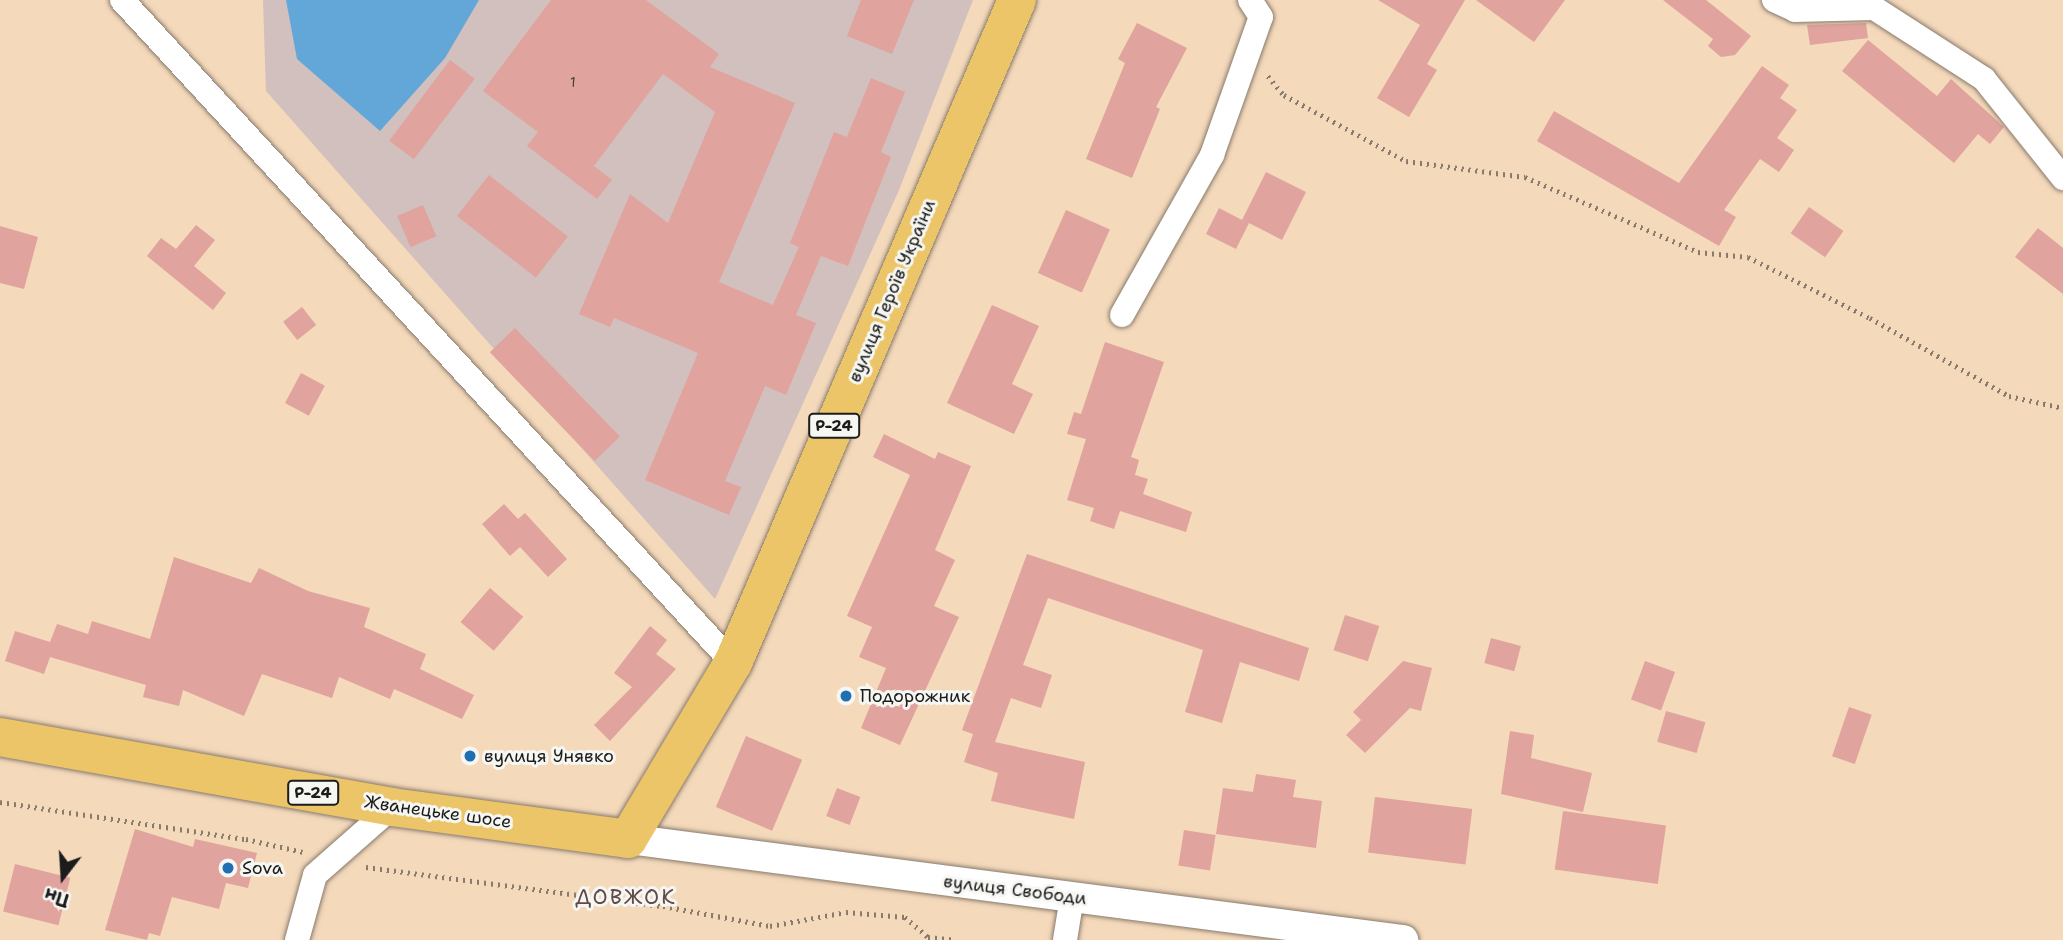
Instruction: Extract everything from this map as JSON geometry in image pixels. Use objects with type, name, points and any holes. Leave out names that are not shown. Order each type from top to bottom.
[{"type":"main road","name":"вулиця Героїв України","points":[[628,839],[733,663],[1017,0]]},
{"type":"main road","name":"Жванецьке шосе","points":[[0,737],[391,807],[628,839]]},
{"type":"street","points":[[122,0],[733,663]]},
{"type":"street","points":[[1122,316],[1212,155],[1261,17],[1250,0]]},
{"type":"street","points":[[1774,0],[1795,10],[1874,8],[1984,79],[2063,178]]},
{"type":"street","points":[[297,940],[315,875],[391,807]]},
{"type":"street","name":"вулиця Свободи","points":[[628,839],[1403,940]]},
{"type":"street","points":[[1065,940],[1072,897]]},
{"type":"path","points":[[1248,52],[1284,95],[1406,161],[1524,177],[1698,252],[1748,257],[1870,318],[2009,396],[2063,408]]},
{"type":"path","points":[[0,802],[246,839],[333,860],[770,926],[846,912],[905,917],[928,936],[955,940]]},
{"type":"shaded area","points":[[263,0],[973,0],[899,190],[715,599],[266,91]]},
{"type":"water","points":[[286,0],[479,0],[445,58],[380,131],[297,59]]},
{"type":"building","points":[[551,0],[646,0],[719,54],[710,67],[795,103],[719,282],[773,305],[799,247],[790,243],[834,132],[847,137],[871,78],[905,92],[881,152],[891,157],[848,266],[821,256],[796,315],[816,323],[786,395],[765,386],[725,481],[741,487],[729,515],[645,480],[698,353],[614,318],[610,327],[579,314],[630,194],[668,223],[715,112],[663,74],[594,166],[612,180],[597,199],[527,146],[538,132],[483,91]]},
{"type":"building","points":[[861,0],[914,0],[892,54],[847,36]]},
{"type":"building","points":[[1378,0],[1465,0],[1427,64],[1437,70],[1409,117],[1377,98],[1420,25]]},
{"type":"building","points":[[1476,0],[1565,0],[1534,42]]},
{"type":"building","points":[[1663,0],[1706,0],[1751,36],[1735,55],[1721,57],[1708,46],[1713,39]]},
{"type":"building","points":[[1137,23],[1187,48],[1156,107],[1160,109],[1132,178],[1086,159],[1125,63],[1118,59]]},
{"type":"building","points":[[1866,23],[1868,38],[1810,45],[1807,25]]},
{"type":"building","points":[[1868,40],[1937,96],[1951,79],[2004,127],[1990,144],[1978,134],[1954,163],[1842,71]]},
{"type":"building","points":[[450,60],[475,79],[414,159],[389,141]]},
{"type":"building","points":[[1762,66],[1789,85],[1780,98],[1797,110],[1777,138],[1794,150],[1779,172],[1760,159],[1724,210],[1736,217],[1719,246],[1537,141],[1554,111],[1679,183]]},
{"type":"building","points":[[1266,172],[1306,192],[1282,240],[1249,223],[1236,249],[1206,234],[1219,208],[1242,220]]},
{"type":"building","points":[[489,175],[568,237],[536,278],[457,216]]},
{"type":"building","points":[[423,205],[436,236],[411,247],[397,216]]},
{"type":"building","points":[[1809,207],[1843,231],[1825,257],[1791,233]]},
{"type":"building","points":[[1066,210],[1110,230],[1082,293],[1038,273]]},
{"type":"building","points":[[196,225],[215,240],[194,266],[226,293],[213,310],[147,256],[161,238],[176,249]]},
{"type":"building","points":[[0,226],[38,237],[24,289],[0,283]]},
{"type":"building","points":[[2038,228],[2063,248],[2063,294],[2015,257]]},
{"type":"building","points":[[992,305],[1039,326],[1012,384],[1033,394],[1014,434],[947,403]]},
{"type":"building","points":[[302,307],[316,325],[297,340],[283,322]]},
{"type":"building","points":[[515,328],[620,437],[595,461],[490,352]]},
{"type":"building","points":[[1105,342],[1164,362],[1131,457],[1139,460],[1135,475],[1148,479],[1143,494],[1192,512],[1186,532],[1120,511],[1114,529],[1090,521],[1094,508],[1067,500],[1086,439],[1067,434],[1074,412],[1081,414]]},
{"type":"building","points":[[301,373],[325,386],[309,416],[285,403]]},
{"type":"building","points":[[884,434],[935,459],[938,452],[971,466],[935,550],[955,560],[934,606],[959,617],[900,745],[861,728],[886,668],[859,657],[872,627],[847,616],[910,475],[873,457]]},
{"type":"building","points":[[504,504],[518,519],[525,513],[567,559],[548,577],[520,547],[510,556],[482,524]]},
{"type":"building","points":[[1027,554],[1309,648],[1299,681],[1240,662],[1222,723],[1185,712],[1203,650],[1048,598],[1023,665],[1052,675],[1041,708],[1011,698],[995,742],[1085,762],[1074,819],[991,801],[998,773],[964,762],[973,734],[962,730]]},
{"type":"building","points":[[174,557],[251,583],[259,568],[308,591],[370,608],[364,627],[426,654],[420,669],[474,695],[462,719],[394,689],[390,699],[339,677],[332,698],[262,674],[244,716],[183,690],[179,706],[143,697],[146,685],[50,657],[44,674],[5,661],[15,631],[50,642],[57,624],[88,634],[92,621],[150,639]]},
{"type":"building","points":[[490,588],[523,617],[494,651],[460,622]]},
{"type":"building","points":[[1345,615],[1379,626],[1368,661],[1334,650]]},
{"type":"building","points":[[650,626],[667,640],[656,654],[676,669],[610,741],[594,725],[632,687],[614,673]]},
{"type":"building","points":[[1491,638],[1521,646],[1514,671],[1484,663]]},
{"type":"building","points":[[1403,661],[1432,668],[1421,711],[1410,708],[1365,753],[1346,735],[1361,720],[1353,712]]},
{"type":"building","points":[[1645,661],[1675,672],[1661,710],[1631,700]]},
{"type":"building","points":[[1849,707],[1872,715],[1855,764],[1832,756]]},
{"type":"building","points":[[1666,711],[1705,722],[1697,753],[1657,742]]},
{"type":"building","points":[[1510,731],[1534,735],[1531,758],[1592,773],[1583,812],[1501,794]]},
{"type":"building","points":[[746,736],[802,760],[772,831],[716,807]]},
{"type":"building","points":[[1256,774],[1296,780],[1293,797],[1322,801],[1316,848],[1216,834],[1223,788],[1253,792]]},
{"type":"building","points":[[837,788],[860,797],[850,825],[826,816]]},
{"type":"building","points":[[1375,797],[1472,809],[1465,865],[1368,853]]},
{"type":"building","points":[[1563,811],[1666,825],[1658,884],[1555,869]]},
{"type":"building","points":[[135,829],[193,847],[195,839],[257,853],[248,888],[226,883],[219,909],[172,897],[160,936],[149,933],[147,940],[105,930]]},
{"type":"building","points":[[1184,830],[1216,835],[1210,871],[1178,866]]},
{"type":"building","points":[[15,864],[70,878],[58,925],[3,912]]},
{"type":"place","name":"Подорожник","points":[[846,696]]},
{"type":"place","name":"вулиця Унявко","points":[[470,756]]},
{"type":"place","name":"Sova","points":[[228,868]]},
{"type":"district","name":"ДОВЖОК","points":[[626,897]]}]
